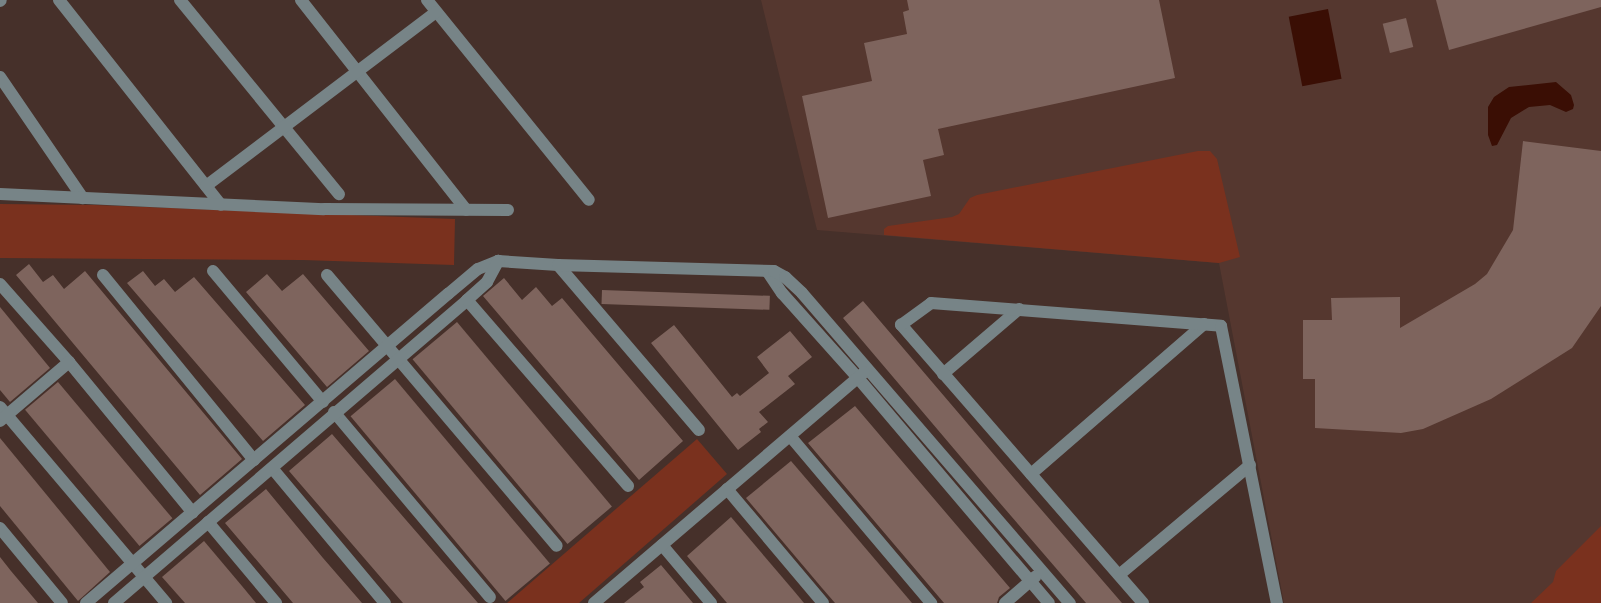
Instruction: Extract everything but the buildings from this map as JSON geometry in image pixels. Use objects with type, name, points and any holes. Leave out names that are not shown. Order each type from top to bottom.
[{"type":"street","points":[[59,0],[221,205]]},
{"type":"street","points":[[180,0],[339,194]]},
{"type":"street","points":[[301,0],[466,210]]},
{"type":"street","points":[[427,0],[589,200]]},
{"type":"street","points":[[206,186],[436,12]]},
{"type":"street","points":[[0,77],[83,198]]},
{"type":"street","points":[[0,194],[324,210],[508,210]]},
{"type":"street","points":[[114,603],[272,468],[334,412],[467,300],[487,282],[498,261]]},
{"type":"street","points":[[86,603],[478,269],[498,261],[558,266],[767,271],[782,293],[862,374],[1043,571],[1070,603]]},
{"type":"street","points":[[558,266],[699,430]]},
{"type":"street","points":[[213,271],[324,402]]},
{"type":"street","points":[[103,275],[254,460]]},
{"type":"street","points":[[327,275],[557,546]]},
{"type":"street","points":[[0,284],[68,362],[193,513]]},
{"type":"street","points":[[467,300],[628,486]]},
{"type":"street","points":[[1143,603],[901,325],[931,302],[1218,325],[1222,328],[1277,603]]},
{"type":"street","points":[[943,374],[1019,309]]},
{"type":"street","points":[[1031,474],[1204,324]]},
{"type":"street","points":[[68,362],[2,414],[166,603]]},
{"type":"street","points":[[597,602],[862,374]]},
{"type":"street","points":[[862,374],[1049,603]]},
{"type":"street","points":[[334,412],[490,597]]},
{"type":"street","points":[[790,436],[931,603]]},
{"type":"street","points":[[1119,575],[1250,465]]},
{"type":"street","points":[[272,468],[385,603]]},
{"type":"street","points":[[727,489],[823,603]]},
{"type":"street","points":[[208,522],[276,603]]},
{"type":"street","points":[[0,528],[62,603]]},
{"type":"street","points":[[662,545],[711,603]]},
{"type":"street","points":[[1005,603],[1043,571]]},
{"type":"shaded area","points":[[761,0],[1601,0],[1601,603],[1284,603],[1219,263],[817,230]]},
{"type":"shaded area","points":[[1328,9],[1342,79],[1302,86],[1289,17]]},
{"type":"shaded area","points":[[1556,82],[1571,95],[1574,105],[1573,109],[1566,112],[1550,105],[1529,107],[1511,118],[1497,145],[1492,146],[1488,135],[1488,107],[1494,97],[1509,87]]},
{"type":"shaded area","points":[[1198,151],[1210,151],[1217,159],[1240,257],[1219,263],[884,235],[884,229],[888,226],[952,217],[959,214],[970,198],[977,195]]},
{"type":"shaded area","points":[[0,204],[94,205],[455,219],[454,265],[303,260],[0,258]]},
{"type":"shaded area","points":[[697,439],[727,474],[579,603],[507,603]]},
{"type":"shaded area","points":[[1601,526],[1601,603],[1531,603],[1553,582],[1556,571]]}]
